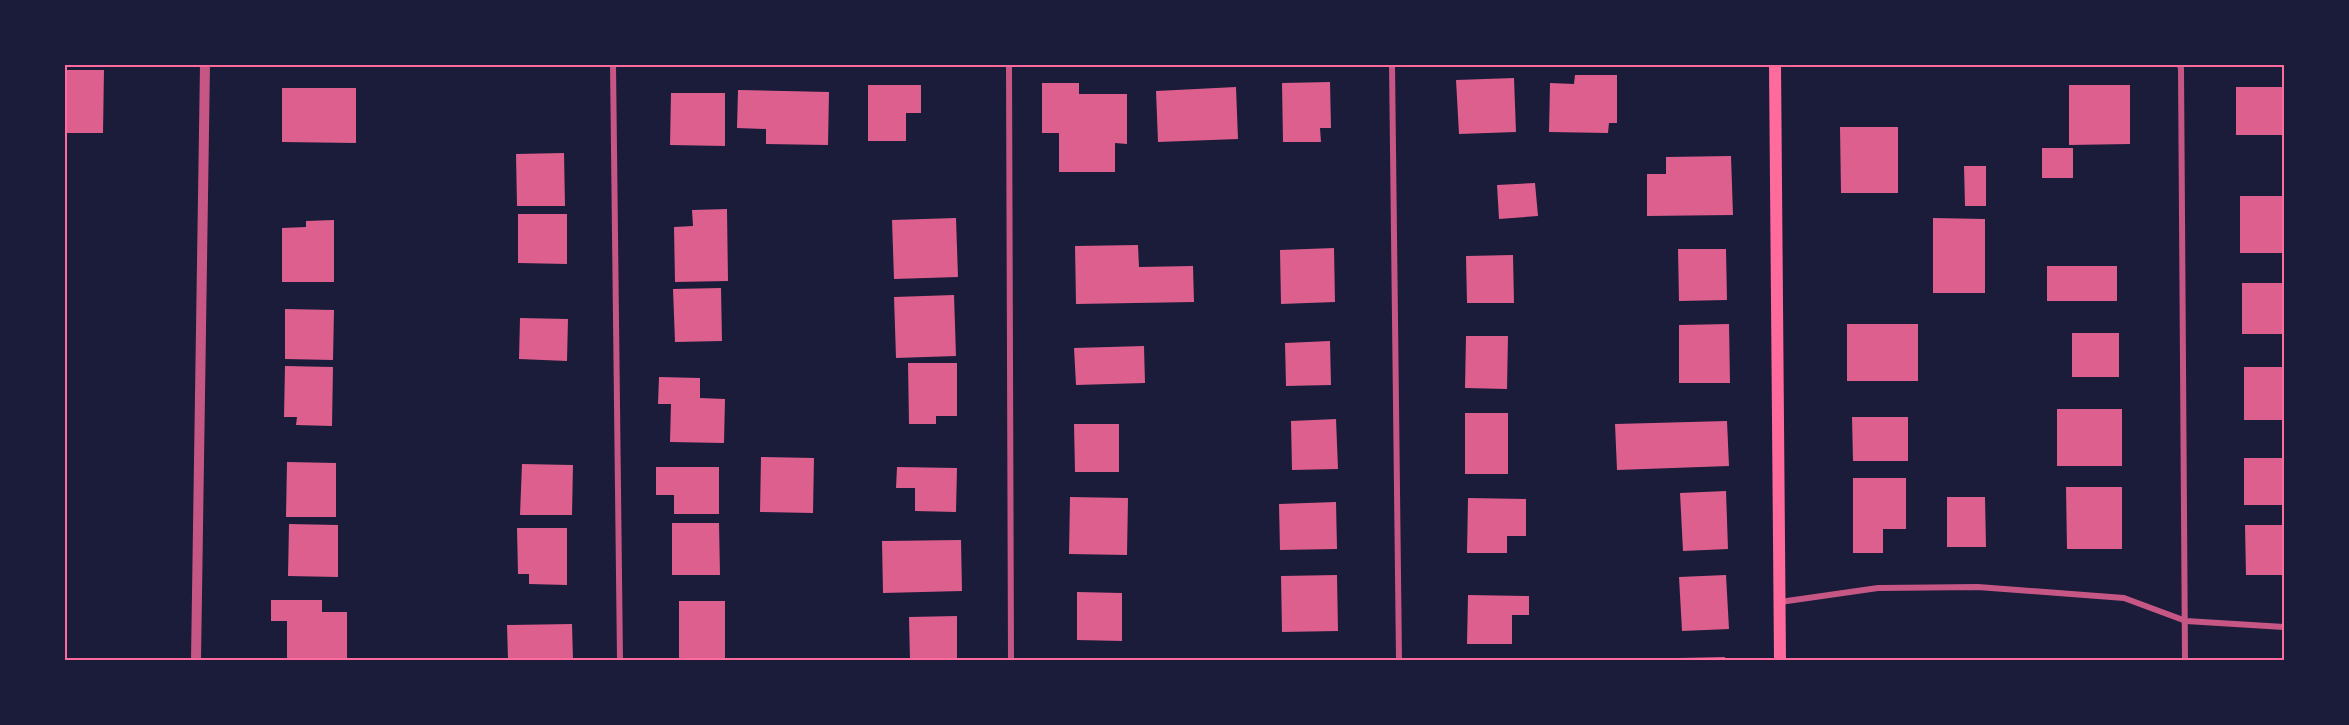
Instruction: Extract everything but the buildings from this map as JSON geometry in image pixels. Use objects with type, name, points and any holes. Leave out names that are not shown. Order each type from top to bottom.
[{"type":"main road","points":[[1775,64],[1780,660]]},
{"type":"street","points":[[196,660],[205,64]]},
{"type":"street","points":[[612,64],[620,660]]},
{"type":"street","points":[[1009,64],[1011,660]]},
{"type":"street","points":[[1392,64],[1399,660]]},
{"type":"street","points":[[2180,64],[2185,660]]},
{"type":"street","points":[[1780,602],[1878,588],[1978,586],[2124,598],[2186,621],[2284,627]]}]
